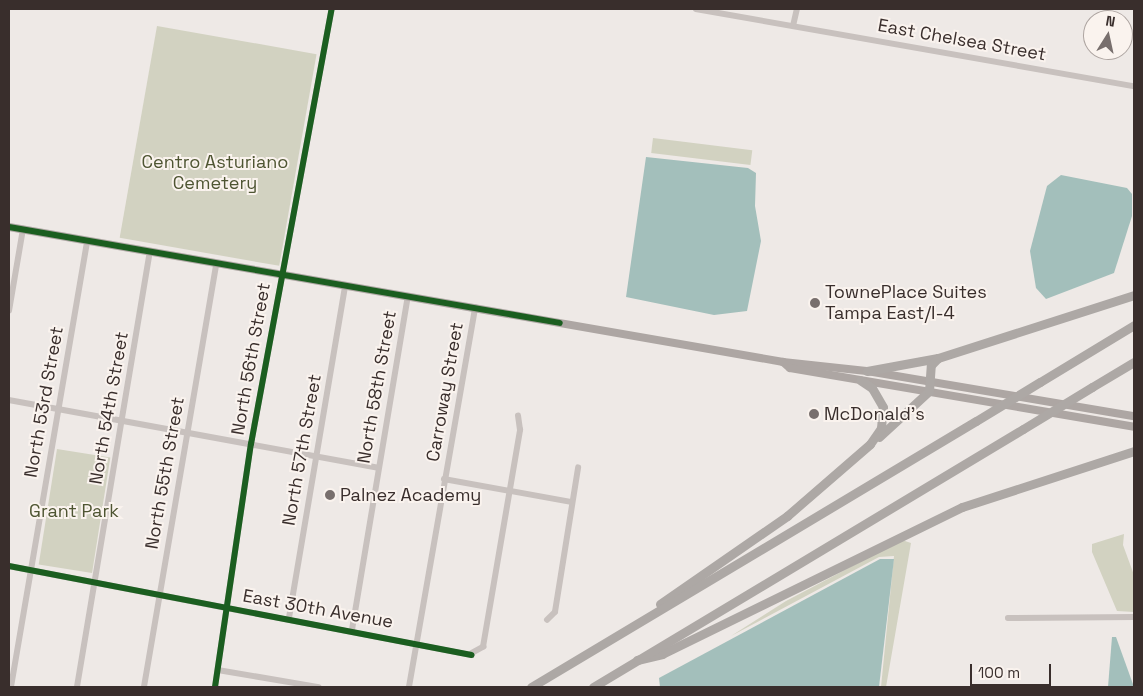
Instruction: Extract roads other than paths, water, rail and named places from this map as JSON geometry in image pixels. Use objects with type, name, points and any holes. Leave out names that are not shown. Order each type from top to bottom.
[{"type":"highway","points":[[867,371],[938,358],[1134,294]]},
{"type":"highway","points":[[531,687],[1134,325]]},
{"type":"highway","points":[[590,652],[771,528],[844,469],[929,392],[932,382],[931,365],[938,358]]},
{"type":"highway","points":[[592,687],[1134,362]]},
{"type":"highway","points":[[844,469],[876,436],[884,416],[879,396],[860,380]]},
{"type":"highway","points":[[637,660],[662,654],[962,507],[1134,451]]},
{"type":"main road","points":[[9,227],[782,362],[867,371],[1134,416]]},
{"type":"main road","points":[[782,362],[790,368],[1134,427]]},
{"type":"street","name":"North 56th Street","points":[[215,687],[224,608],[251,444],[332,9]]},
{"type":"street","name":"East Chelsea Street","points":[[696,9],[1134,86]]},
{"type":"street","points":[[793,26],[797,9]]},
{"type":"street","points":[[9,310],[23,229]]},
{"type":"street","name":"North 53rd Street","points":[[11,687],[87,241]]},
{"type":"street","name":"North 54th Street","points":[[77,687],[150,252]]},
{"type":"street","name":"North 55th Street","points":[[144,687],[216,264]]},
{"type":"street","name":"North 57th Street","points":[[289,618],[345,286]]},
{"type":"street","name":"North 58th Street","points":[[352,630],[408,297]]},
{"type":"street","name":"Carroway Street","points":[[409,687],[475,308]]},
{"type":"street","points":[[9,400],[378,468]]},
{"type":"street","points":[[509,490],[520,430],[518,416]]},
{"type":"street","points":[[547,620],[555,612],[578,468]]},
{"type":"street","points":[[444,479],[572,502]]},
{"type":"street","name":"East 30th Avenue","points":[[9,566],[94,584],[289,618],[472,654],[483,647],[509,490]]},
{"type":"street","points":[[1008,618],[1134,617]]},
{"type":"street","points":[[218,670],[319,687]]},
{"type":"water","points":[[646,157],[748,168],[756,173],[755,206],[761,241],[747,311],[714,315],[626,297]]},
{"type":"water","points":[[1061,175],[1127,188],[1132,194],[1132,216],[1114,273],[1046,299],[1036,288],[1030,251],[1047,186]]},
{"type":"water","points":[[880,559],[894,559],[879,687],[660,687],[659,678]]},
{"type":"water","points":[[1112,637],[1116,637],[1134,687],[1108,687]]},
{"type":"place","name":"TownePlace Suites Tampa East/I-4","points":[[815,303]]},
{"type":"place","name":"McDonald's","points":[[814,414]]},
{"type":"place","name":"Palnez Academy","points":[[330,495]]},
{"type":"park label","name":"Centro Asturiano Cemetery","points":[[215,173]]},
{"type":"park label","name":"Grant Park","points":[[74,511]]}]
